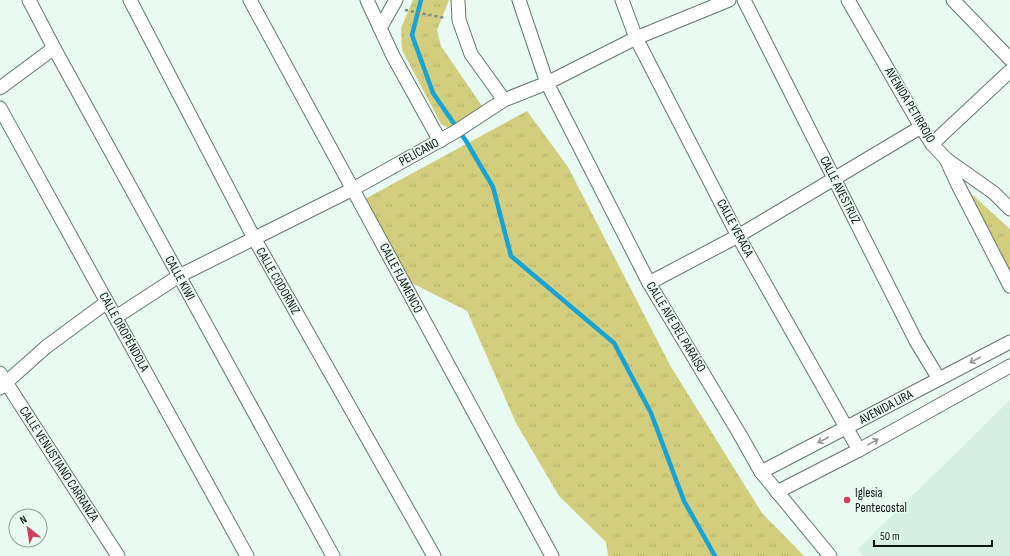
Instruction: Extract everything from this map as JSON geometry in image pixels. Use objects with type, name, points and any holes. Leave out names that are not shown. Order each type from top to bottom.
[{"type":"street","name":"CALLE KIWI","points":[[29,0],[333,556]]},
{"type":"street","name":"CALLE CODORNIZ","points":[[130,0],[254,238],[434,556]]},
{"type":"street","name":"CALLE FLAMENCO","points":[[250,0],[552,556]]},
{"type":"street","points":[[367,0],[393,56],[440,141]]},
{"type":"street","points":[[380,28],[396,0]]},
{"type":"street","points":[[458,0],[459,20],[471,54],[504,100]]},
{"type":"street","name":"CALLE AVE DEL PARAÍSO","points":[[519,0],[547,83],[649,283],[761,472],[830,556]]},
{"type":"street","name":"CALLE VERACA","points":[[622,0],[636,38],[738,236],[859,450]]},
{"type":"street","name":"PELÍCANO","points":[[116,317],[179,276],[353,189],[440,141],[504,100],[547,83],[636,38],[728,0]]},
{"type":"street","name":"CALLE AVESTRUZ","points":[[744,0],[916,341],[939,379]]},
{"type":"street","name":"AVENIDA PETIRROJO","points":[[848,0],[932,144],[946,159],[994,193],[1010,209]]},
{"type":"street","points":[[953,0],[1010,59]]},
{"type":"street","points":[[0,88],[54,48]]},
{"type":"street","points":[[932,144],[1010,71]]},
{"type":"street","name":"CALLE OROPÉNDOLA","points":[[0,108],[247,556]]},
{"type":"street","points":[[649,283],[738,236],[921,127]]},
{"type":"street","points":[[946,159],[1010,286]]},
{"type":"street","points":[[2,381],[46,346],[107,302]]},
{"type":"street","name":"AVENIDA LIRA","points":[[761,472],[939,379],[1008,346]]},
{"type":"street","name":"AVENIDA LIRA","points":[[777,492],[859,450],[1010,366]]},
{"type":"street","name":"CALLE VENUSTIANO CARRANZA","points":[[2,381],[118,556]]},
{"type":"path","points":[[410,11],[429,14]]},
{"type":"shaded area","points":[[1010,400],[1010,556],[863,556],[858,549]]},
{"type":"green space","points":[[413,0],[449,0],[437,30],[441,46],[484,109],[452,130],[441,124],[402,50],[401,28]]},
{"type":"green space","points":[[527,111],[568,167],[671,367],[762,513],[804,556],[608,556],[606,542],[559,496],[516,423],[467,311],[410,282],[363,200]]},
{"type":"green space","points":[[964,187],[1010,229],[1010,273]]},
{"type":"waterway","points":[[421,0],[412,35],[433,93],[466,141],[493,187],[511,256],[614,343],[651,413],[684,501],[715,556]]},
{"type":"place","name":"Iglesia Pentecostal","points":[[847,500]]}]
